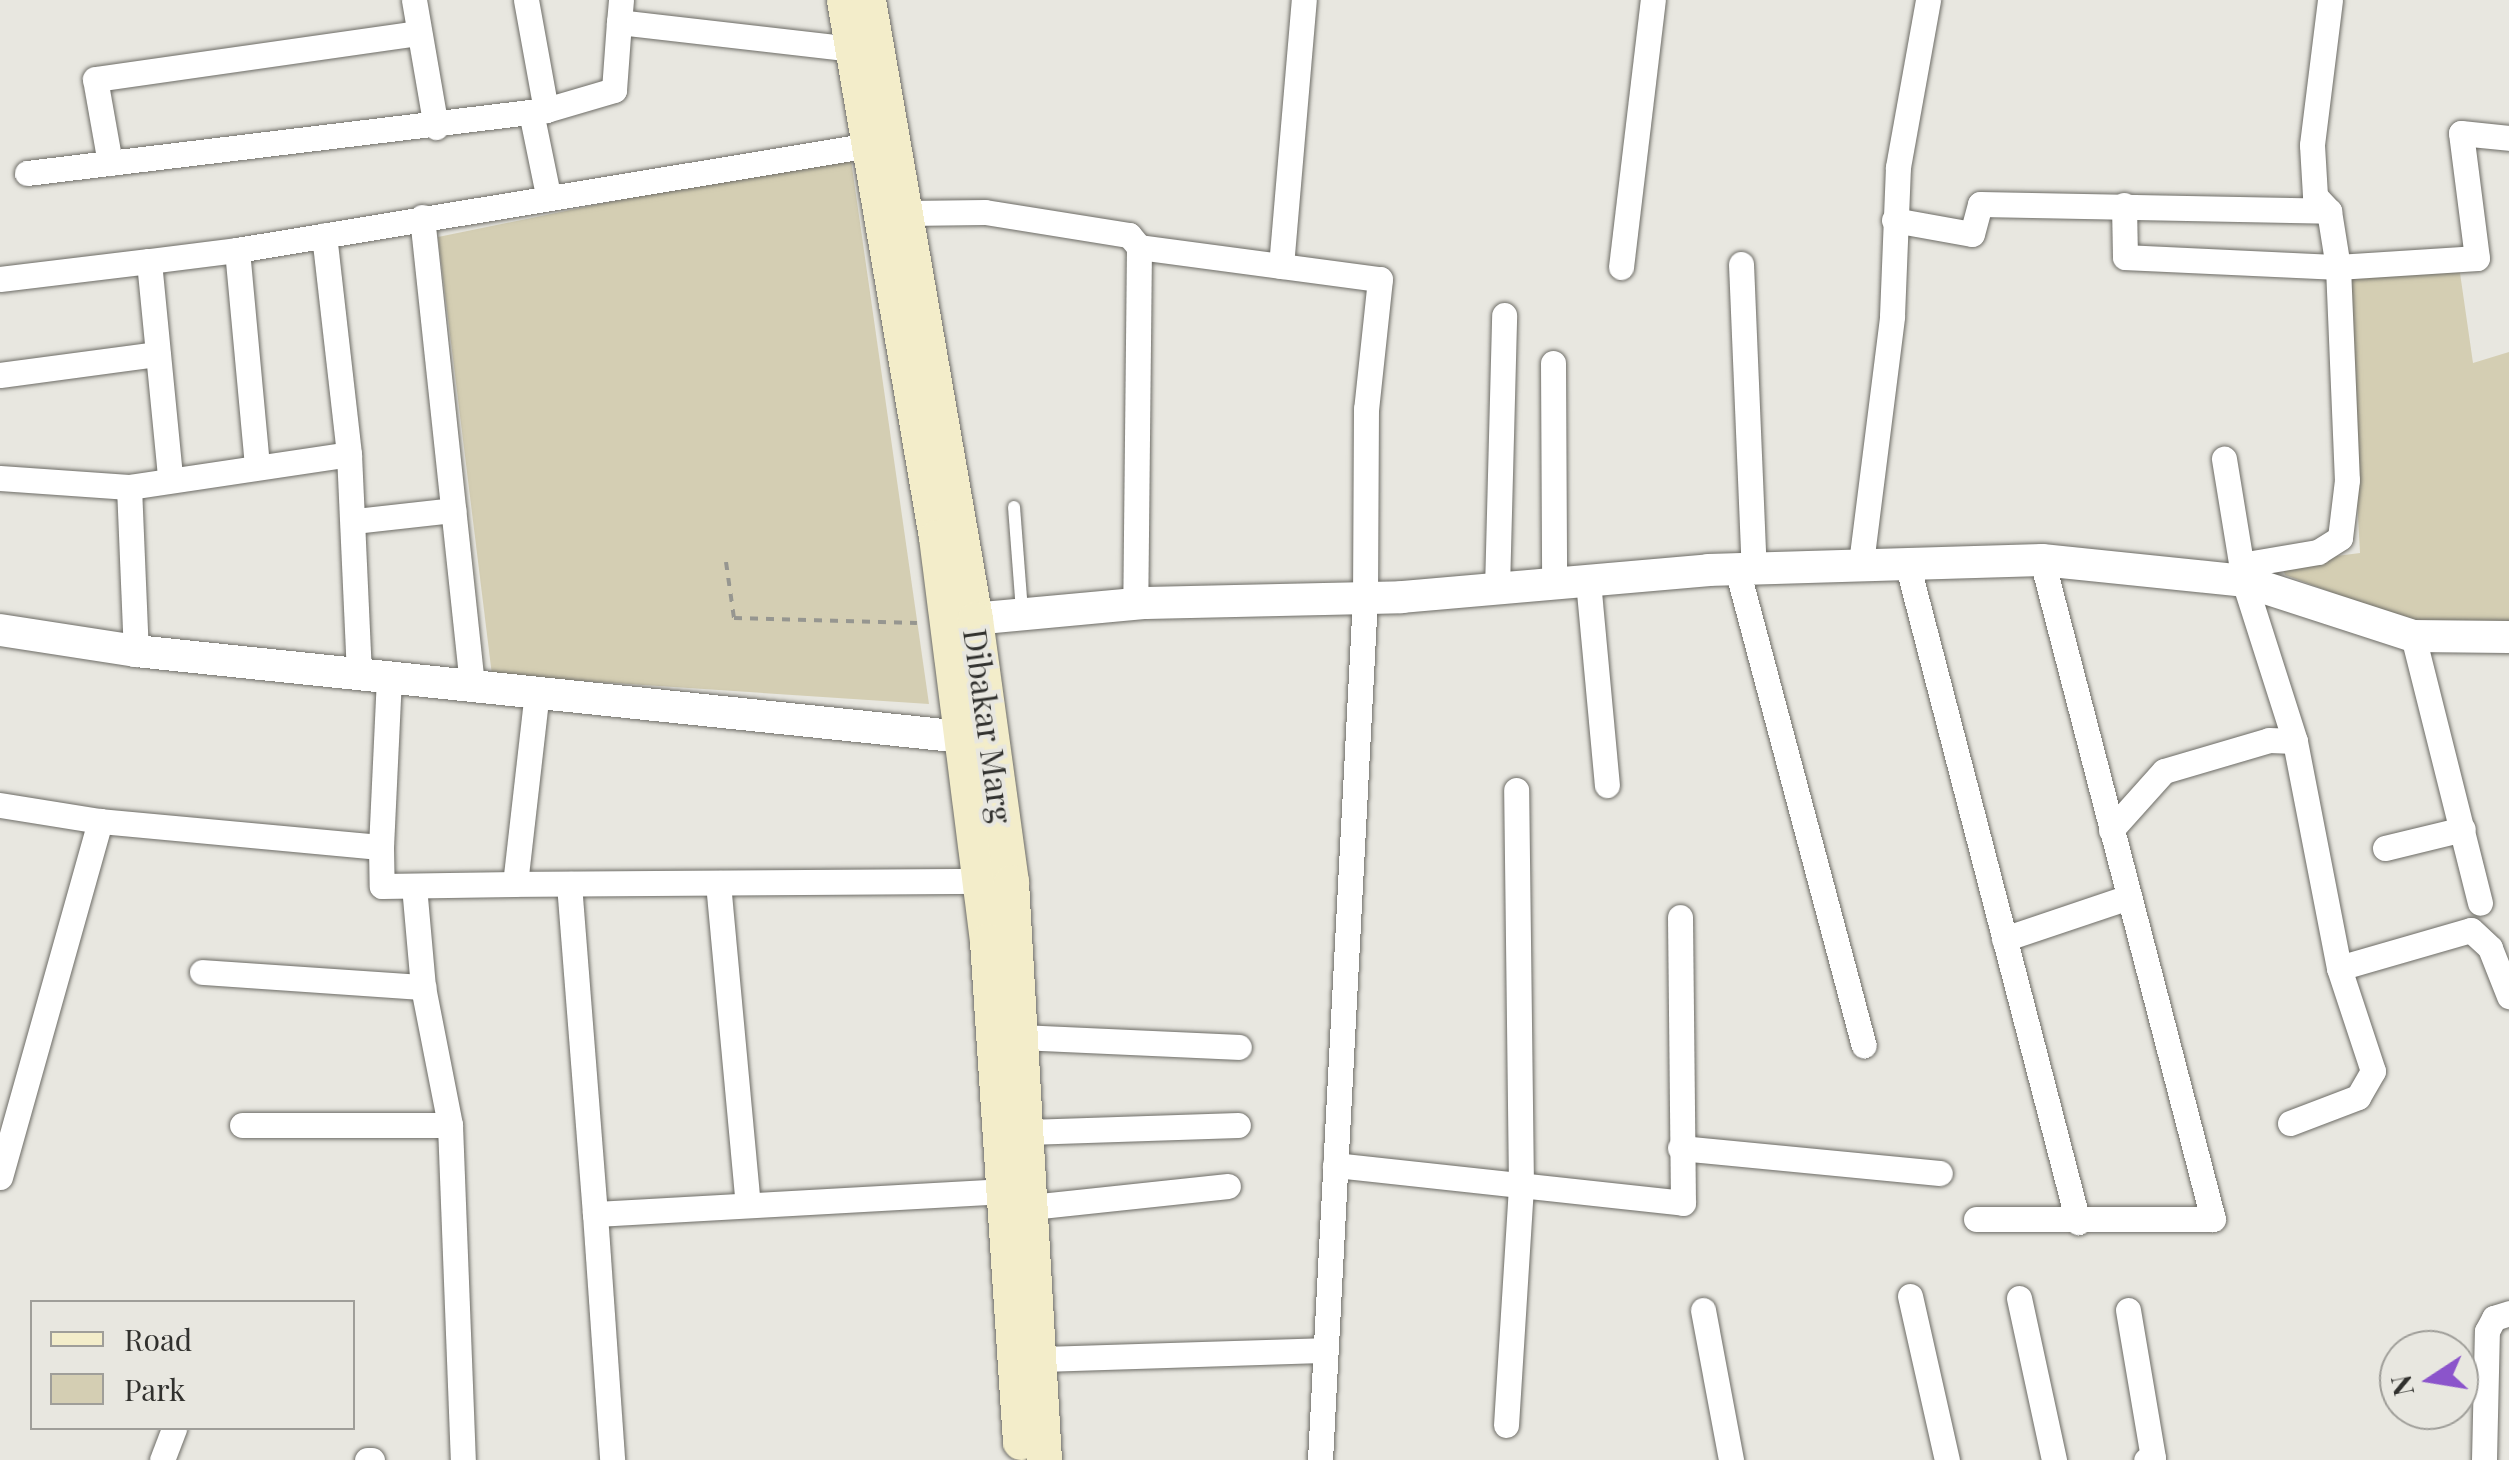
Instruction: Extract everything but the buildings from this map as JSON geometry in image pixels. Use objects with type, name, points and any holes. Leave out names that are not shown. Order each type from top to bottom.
[{"type":"main road","name":"Dibakar Marg","points":[[844,0],[1011,882],[1027,1132],[1022,1196],[1021,1460]]},
{"type":"main road","name":"Dibakar Marg","points":[[868,0],[907,213],[961,620],[962,737],[1022,1196],[1039,1359],[1044,1460]]},
{"type":"street","points":[[414,0],[436,127]]},
{"type":"street","points":[[526,0],[548,195]]},
{"type":"street","points":[[1281,266],[1304,0]]},
{"type":"street","points":[[1622,268],[1654,0]]},
{"type":"street","points":[[1861,564],[1892,316],[1894,220],[1928,0]]},
{"type":"street","points":[[2242,573],[2318,552],[2340,538],[2347,480],[2338,267],[2329,211],[2315,196],[2312,145],[2330,0]]},
{"type":"street","points":[[27,173],[436,127],[539,111],[614,90],[620,11],[852,49]]},
{"type":"street","points":[[110,164],[94,79],[419,32]]},
{"type":"street","points":[[2124,205],[2126,257],[2338,267],[2477,258],[2461,133],[2509,138]]},
{"type":"street","points":[[0,279],[237,250],[548,195],[870,146]]},
{"type":"street","points":[[1894,220],[1972,234],[1980,204],[2329,211]]},
{"type":"street","points":[[907,213],[985,212],[1129,235],[1139,247],[1135,604]]},
{"type":"street","points":[[422,217],[472,684]]},
{"type":"street","points":[[324,234],[374,675],[382,886],[980,881]]},
{"type":"street","points":[[1139,247],[1380,279],[1366,409],[1365,598],[1320,1460]]},
{"type":"street","points":[[237,250],[257,466]]},
{"type":"street","points":[[149,261],[170,476]]},
{"type":"street","points":[[1741,264],[1746,569],[1864,1044]]},
{"type":"street","points":[[1497,589],[1504,316]]},
{"type":"street","points":[[0,375],[158,354]]},
{"type":"street","points":[[1553,362],[1554,584]]},
{"type":"street","points":[[0,478],[128,487],[170,476],[349,454]]},
{"type":"street","points":[[2224,460],[2242,573],[2295,741],[2340,968],[2371,1052],[2370,1084],[2358,1097],[2290,1123]]},
{"type":"street","points":[[128,487],[136,652]]},
{"type":"street","points":[[354,521],[452,510]]},
{"type":"street","points":[[961,620],[1135,604],[1365,598],[1746,569],[2042,560],[2242,573],[2413,636],[2509,637]]},
{"type":"street","points":[[1976,1218],[2078,1222],[2213,1219],[2042,560]]},
{"type":"street","points":[[1907,563],[2078,1222]]},
{"type":"street","points":[[1588,581],[1607,785]]},
{"type":"street","points":[[0,630],[136,652],[962,737]]},
{"type":"street","points":[[2413,636],[2480,903]]},
{"type":"street","points":[[515,884],[536,691]]},
{"type":"street","points":[[2111,830],[2164,771],[2269,740],[2295,741]]},
{"type":"street","points":[[1506,1424],[1521,1186],[1516,790]]},
{"type":"street","points":[[0,805],[100,822],[381,847]]},
{"type":"street","points":[[0,1177],[100,822]]},
{"type":"street","points":[[2385,848],[2463,829]]},
{"type":"street","points":[[718,883],[748,1205]]},
{"type":"street","points":[[570,884],[612,1460]]},
{"type":"street","points":[[414,886],[423,987],[450,1125],[463,1460]]},
{"type":"street","points":[[2004,938],[2129,897]]},
{"type":"street","points":[[1335,1164],[1683,1203],[1680,918]]},
{"type":"street","points":[[2340,968],[2471,930],[2490,948],[2509,996]]},
{"type":"street","points":[[202,972],[423,987]]},
{"type":"street","points":[[1021,1036],[1238,1046]]},
{"type":"street","points":[[242,1126],[450,1125]]},
{"type":"street","points":[[1027,1132],[1238,1125]]},
{"type":"street","points":[[1680,1148],[1940,1174]]},
{"type":"street","points":[[595,1214],[1228,1186]]},
{"type":"street","points":[[1910,1296],[1947,1460]]},
{"type":"street","points":[[2020,1298],[2054,1460]]},
{"type":"street","points":[[1703,1310],[1731,1460]]},
{"type":"street","points":[[2128,1310],[2153,1458],[2146,1460]]},
{"type":"street","points":[[2484,1460],[2487,1330],[2494,1318],[2509,1312]]},
{"type":"street","points":[[1039,1359],[1325,1350]]},
{"type":"street","points":[[162,1460],[173,1430]]},
{"type":"lane","points":[[1014,506],[1023,615]]},
{"type":"path","points":[[726,562],[734,618],[961,620]]},
{"type":"green space","points":[[850,153],[929,704],[492,675],[438,237]]},
{"type":"green space","points":[[2459,266],[2473,363],[2509,352],[2509,625],[2417,624],[2285,575],[2282,563],[2360,553],[2345,274]]}]
